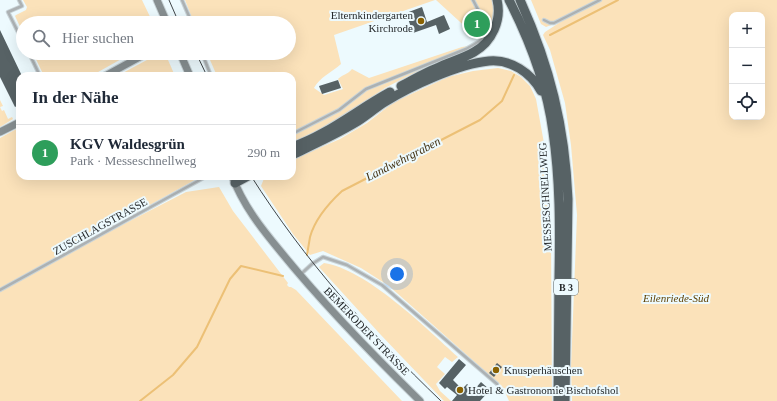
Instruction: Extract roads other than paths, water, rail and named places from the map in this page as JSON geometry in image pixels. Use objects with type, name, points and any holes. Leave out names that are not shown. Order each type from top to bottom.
[{"type":"highway","points":[[296,145],[318,135],[368,104],[414,79],[475,51],[490,38],[495,28],[499,11],[497,0]]},
{"type":"highway","name":"MESSESCHNELLWEG","points":[[510,0],[527,38],[537,66],[547,101],[553,131],[558,178],[560,260],[558,401]]},
{"type":"highway","name":"MESSESCHNELLWEG","points":[[520,0],[545,64],[555,100],[562,130],[567,172],[568,199],[565,401]]},
{"type":"highway","points":[[296,153],[356,123],[384,102],[427,80],[468,66],[490,61],[512,65],[529,74],[547,101]]},
{"type":"main road","points":[[157,0],[164,16]]},
{"type":"main road","points":[[112,72],[134,60]]},
{"type":"main road","points":[[183,60],[188,72]]},
{"type":"main road","points":[[0,132],[16,124]]},
{"type":"main road","name":"BEMERODER STRASSE","points":[[233,180],[249,211],[266,235],[299,275],[348,329],[420,401]]},
{"type":"lane","points":[[16,28],[8,12],[22,6],[19,0]]},
{"type":"lane","points":[[182,0],[189,16]]},
{"type":"lane","points":[[296,132],[339,110],[366,89],[466,49],[480,40],[488,29],[473,0]]},
{"type":"lane","points":[[544,20],[554,23],[600,0]]},
{"type":"lane","points":[[32,60],[38,72]]},
{"type":"lane","points":[[205,60],[209,72]]},
{"type":"lane","name":"ZUSCHLAGSTRASSE","points":[[0,290],[200,180]]},
{"type":"lane","points":[[299,275],[324,256],[347,265],[382,285],[497,384]]},
{"type":"waterway","name":"Landwehrgraben","points":[[550,35],[618,0]]},
{"type":"waterway","name":"Landwehrgraben","points":[[307,255],[310,237],[315,224],[327,206],[342,191],[480,120],[502,101],[514,75]]},
{"type":"waterway","name":"Landwehrgraben","points":[[140,401],[173,375],[197,347],[230,279],[241,266],[283,276]]},
{"type":"tram line","points":[[169,0],[176,16]]},
{"type":"tram line","points":[[199,60],[205,72]]},
{"type":"tram line","points":[[254,180],[293,237],[339,294],[388,348],[441,401]]},
{"type":"place","name":"Elternkindergarten Kirchrode","points":[[421,21]]},
{"type":"place","name":"KGV Waldesgrün","points":[[477,24]]},
{"type":"place","name":"Knusperhäuschen","points":[[496,370]]},
{"type":"place","name":"Hotel & Gastronomie Bischofshol","points":[[460,390]]},
{"type":"park label","name":"Eilenriede-Süd","points":[[676,298]]}]
